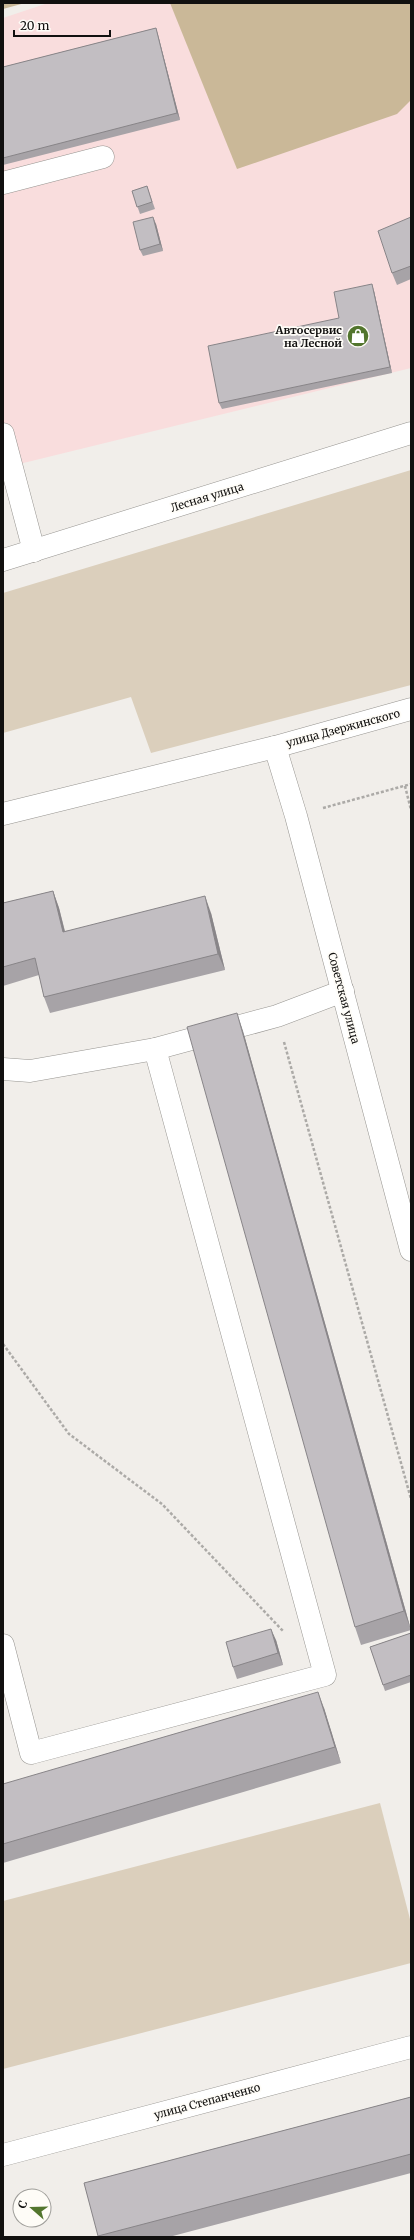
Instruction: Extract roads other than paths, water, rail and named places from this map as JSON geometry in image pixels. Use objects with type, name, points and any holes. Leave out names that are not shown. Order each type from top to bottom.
[{"type":"street","points":[[3,183],[103,157]]},
{"type":"street","name":"Лесная улица","points":[[3,560],[411,433]]},
{"type":"street","points":[[3,434],[34,551]]},
{"type":"street","name":"улица Дзержинского","points":[[3,814],[275,746],[411,710]]},
{"type":"street","name":"Советская улица","points":[[275,746],[296,816],[411,1250]]},
{"type":"street","points":[[3,1069],[30,1071],[155,1049],[277,1016],[343,991]]},
{"type":"street","points":[[3,1645],[31,1753],[325,1675],[155,1049]]},
{"type":"street","name":"улица Степанченко","points":[[3,2155],[411,2047]]},
{"type":"place","name":"Автосервис на Лесной","points":[[358,336]]}]
